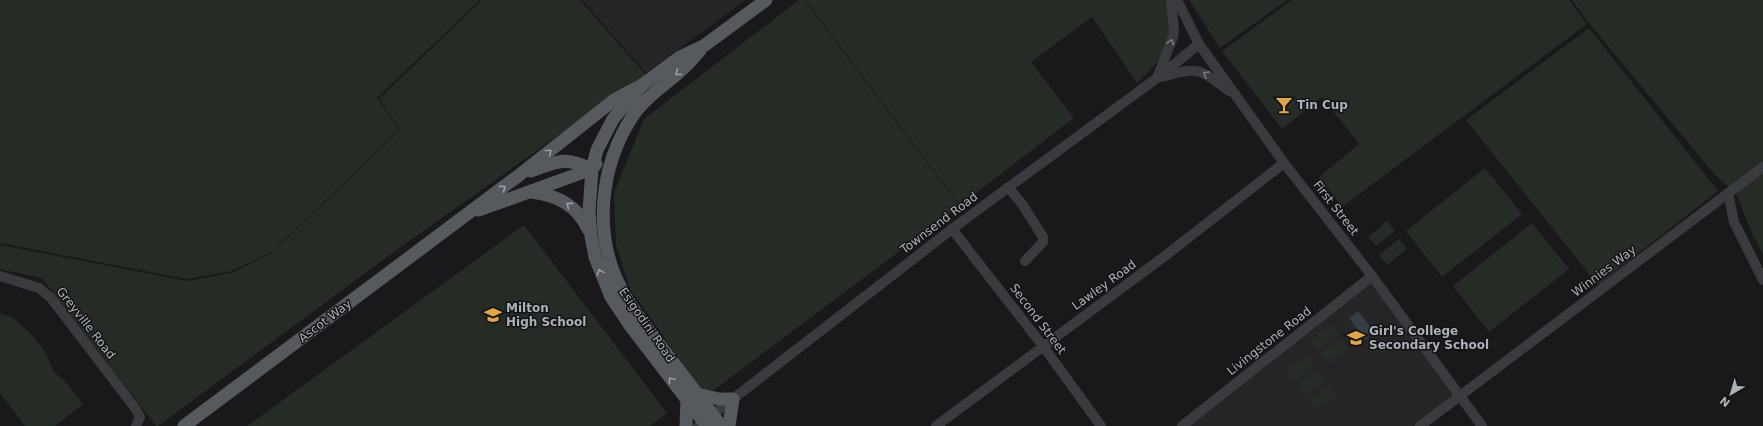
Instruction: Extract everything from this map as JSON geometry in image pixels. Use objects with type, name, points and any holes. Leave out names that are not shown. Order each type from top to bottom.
[{"type":"main road","name":"Esigodini Road","points":[[692,397],[611,297],[595,257],[591,236],[589,211],[592,169],[597,150],[613,119],[642,85],[680,57],[705,45],[766,0]]},
{"type":"main road","name":"Esigodini Road","points":[[705,45],[687,66],[650,95],[635,113],[618,142],[609,168],[604,210],[605,238],[612,269],[622,292],[692,397],[705,422],[721,426]]},
{"type":"main road","name":"Ascot Way","points":[[184,426],[518,176],[614,100],[642,85]]},
{"type":"main road","points":[[465,216],[592,169],[600,160],[618,127],[626,118],[635,113]]},
{"type":"main road","points":[[518,176],[566,160],[574,161],[592,169],[595,178],[598,224],[605,238]]},
{"type":"main road","points":[[528,192],[558,198],[570,205],[582,217],[591,236]]},
{"type":"main road","points":[[686,426],[692,397],[733,399],[729,426]]},
{"type":"street","points":[[1157,78],[1173,37],[1174,30],[1170,0]]},
{"type":"street","name":"First Street","points":[[1177,0],[1199,44],[1284,163],[1372,276],[1482,426]]},
{"type":"street","name":"Townsend Road","points":[[705,422],[952,229],[1157,78],[1199,44]]},
{"type":"street","points":[[1157,78],[1183,71],[1198,70],[1206,74],[1237,97]]},
{"type":"street","name":"Lawley Road","points":[[936,426],[1165,256],[1284,163]]},
{"type":"street","name":"Winnies Way","points":[[1420,426],[1763,167]]},
{"type":"street","points":[[1008,187],[1022,204],[1043,238],[1043,242],[1025,261]]},
{"type":"street","points":[[1728,193],[1734,222],[1763,280]]},
{"type":"street","name":"Second Street","points":[[952,229],[1043,346],[1101,426]]},
{"type":"street","name":"Greyville Road","points":[[0,276],[39,288],[51,298],[135,408],[140,417],[136,426]]},
{"type":"street","name":"Livingstone Road","points":[[1182,426],[1372,276]]},
{"type":"shaded area","points":[[0,0],[480,0],[377,98],[399,130],[272,252],[231,271],[187,279],[0,243]]},
{"type":"shaded area","points":[[482,0],[580,0],[645,74],[391,254],[158,426],[156,426],[42,278],[0,269],[0,245],[187,281],[231,273],[272,253],[400,130],[379,99]]},
{"type":"shaded area","points":[[582,0],[746,0],[646,73]]},
{"type":"shaded area","points":[[799,0],[804,0],[960,206],[714,390],[702,391],[630,289],[616,245],[614,193],[644,119]]},
{"type":"shaded area","points":[[805,0],[1168,0],[1172,37],[1157,63],[1137,83],[1092,17],[1031,62],[1074,118],[960,205]]},
{"type":"shaded area","points":[[1189,0],[1287,0],[1220,48]]},
{"type":"shaded area","points":[[1292,0],[1569,0],[1587,24],[1342,207],[1319,177],[1359,144],[1322,97],[1282,129],[1222,51]]},
{"type":"shaded area","points":[[1572,0],[1763,0],[1763,255],[1751,231],[1737,195],[1715,175],[1589,23]]},
{"type":"shaded area","points":[[1589,28],[1718,191],[1598,285],[1466,120]]},
{"type":"shaded area","points":[[1485,168],[1522,214],[1442,277],[1406,231]]},
{"type":"shaded area","points":[[1387,221],[1395,231],[1376,246],[1368,237]]},
{"type":"shaded area","points":[[1532,223],[1569,269],[1489,332],[1453,286]]},
{"type":"shaded area","name":"Milton High School","points":[[524,225],[667,413],[650,426],[247,426]]},
{"type":"shaded area","points":[[1399,239],[1407,249],[1387,265],[1379,255]]},
{"type":"shaded area","name":"Girl's College Secondary School","points":[[1371,280],[1455,395],[1415,426],[1188,426]]},
{"type":"shaded area","points":[[1358,311],[1374,332],[1365,340],[1349,318]]},
{"type":"shaded area","points":[[0,314],[12,317],[32,335],[44,350],[54,372],[65,381],[83,404],[55,426],[25,426],[0,393]]},
{"type":"shaded area","points":[[1330,325],[1338,335],[1318,351],[1310,341]]},
{"type":"shaded area","points":[[1340,338],[1348,348],[1328,363],[1320,354]]},
{"type":"shaded area","points":[[1306,356],[1314,366],[1295,381],[1287,371]]},
{"type":"shaded area","points":[[1317,370],[1325,380],[1306,395],[1298,386]]},
{"type":"shaded area","points":[[1329,385],[1337,395],[1317,410],[1309,401]]},
{"type":"place","name":"Tin Cup","points":[[1284,105]]},
{"type":"place","name":"Milton High School","points":[[493,315]]},
{"type":"place","name":"Girl's College Secondary School","points":[[1356,338]]}]
